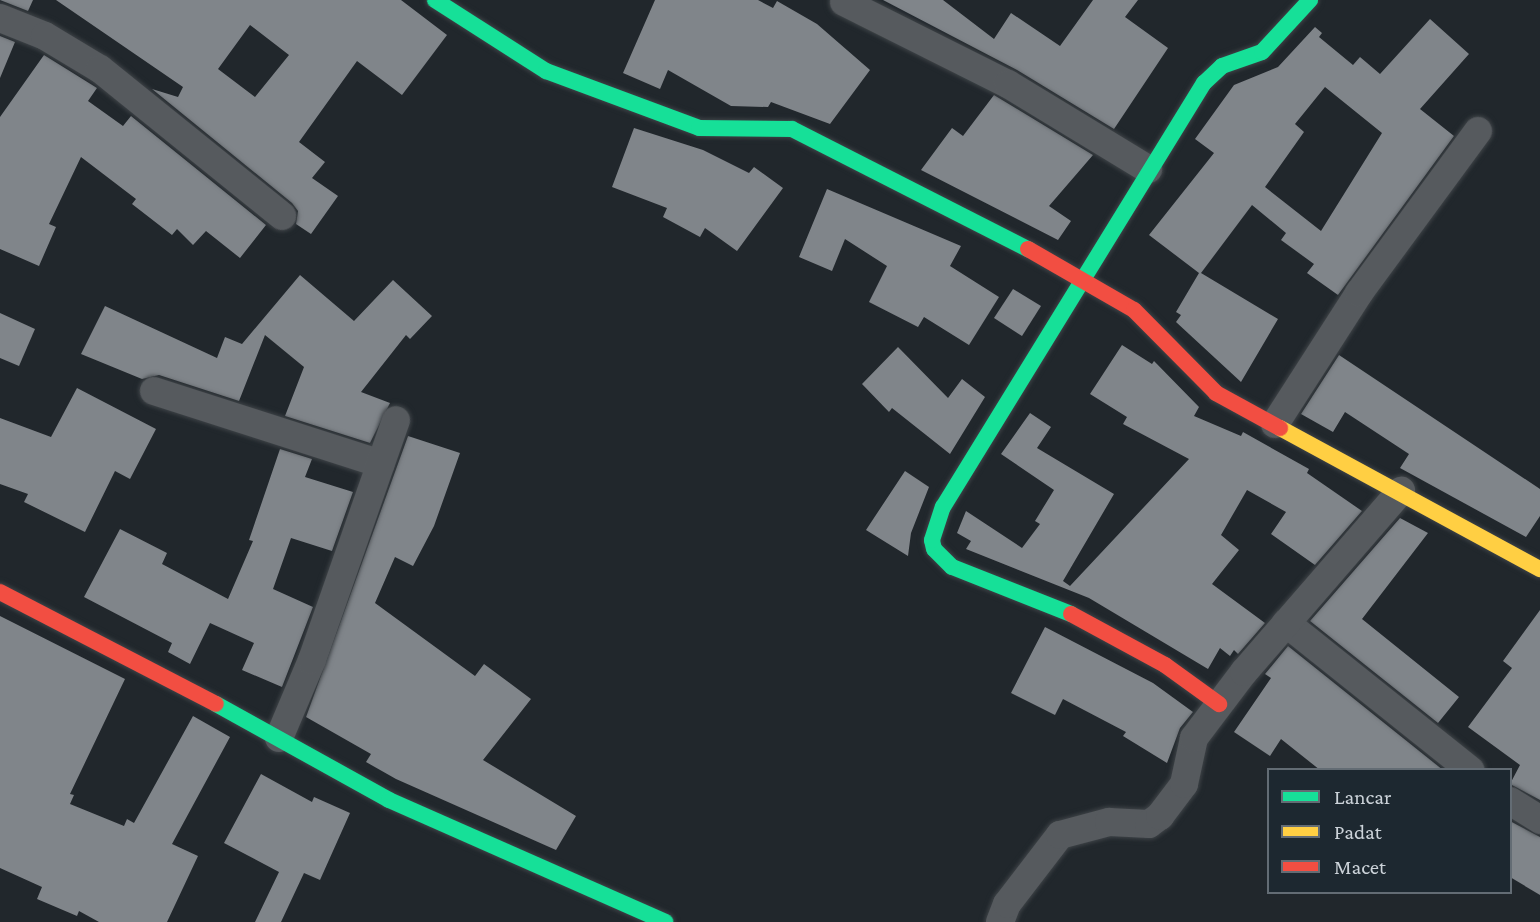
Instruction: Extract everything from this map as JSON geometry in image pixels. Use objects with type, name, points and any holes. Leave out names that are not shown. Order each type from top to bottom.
[{"type":"street","points":[[435,0],[546,71],[699,128],[792,129],[1087,279],[1134,310],[1201,382],[1401,491],[1477,538],[1540,569]]},
{"type":"street","points":[[1219,704],[1128,643],[1079,617],[965,574],[934,549],[934,527],[943,507],[1087,279],[1148,169],[1212,74],[1262,52],[1310,0]]},
{"type":"street","points":[[844,2],[1008,84],[1148,169]]},
{"type":"street","points":[[0,18],[45,36],[100,69],[282,216]]},
{"type":"street","points":[[1275,424],[1359,293],[1478,131]]},
{"type":"street","points":[[154,391],[381,464]]},
{"type":"street","points":[[279,738],[312,660],[396,419]]},
{"type":"street","points":[[1000,922],[1007,904],[1060,835],[1109,822],[1149,824],[1160,816],[1184,784],[1194,738],[1219,704],[1401,491]]},
{"type":"street","points":[[0,592],[57,617],[401,806],[665,922]]},
{"type":"street","points":[[1286,623],[1467,768]]},
{"type":"street","points":[[1512,802],[1540,820]]},
{"type":"building","points":[[0,0],[33,0],[28,11]]},
{"type":"building","points":[[56,0],[401,0],[447,35],[402,95],[357,61],[299,142],[325,162],[312,178],[338,196],[311,234],[296,224],[298,211],[292,203],[152,89],[178,97],[183,87]],"holes":[[[250,25],[289,55],[255,97],[218,69]]]},
{"type":"building","points":[[655,0],[758,0],[773,8],[777,1],[817,24],[870,70],[830,124],[771,102],[768,107],[731,106],[668,70],[660,89],[623,73]]},
{"type":"building","points":[[883,0],[943,0],[994,39],[1011,13],[1060,46],[1093,0],[1138,0],[1125,17],[1168,48],[1114,129],[1017,70]]},
{"type":"building","points":[[1430,19],[1469,54],[1420,109],[1454,136],[1338,295],[1307,273],[1314,264],[1281,240],[1286,233],[1252,205],[1201,273],[1278,319],[1241,382],[1176,322],[1181,315],[1176,312],[1199,273],[1149,235],[1214,153],[1195,139],[1234,85],[1278,67],[1315,27],[1322,33],[1319,37],[1353,65],[1360,57],[1380,74]],"holes":[[[1325,87],[1382,133],[1321,231],[1265,187],[1304,132],[1295,124]]]},
{"type":"building","points":[[0,36],[15,42],[0,78]]},
{"type":"building","points":[[44,55],[97,88],[88,101],[123,126],[131,116],[266,225],[240,258],[206,231],[193,245],[177,229],[172,235],[132,204],[136,199],[81,157],[49,224],[56,227],[39,266],[0,249],[0,117]]},
{"type":"building","points":[[994,95],[1093,155],[1049,206],[1071,221],[1058,240],[921,170],[952,128],[963,136]]},
{"type":"building","points":[[634,128],[703,150],[749,173],[754,167],[783,188],[737,251],[705,228],[700,237],[663,217],[667,208],[612,187]]},
{"type":"building","points":[[827,189],[961,246],[950,266],[999,297],[969,345],[924,317],[918,327],[869,302],[887,266],[845,239],[832,271],[799,257]]},
{"type":"building","points":[[300,275],[354,321],[393,280],[432,316],[410,339],[406,335],[361,392],[390,403],[370,443],[285,416],[304,367],[265,335],[239,401],[159,375],[142,379],[81,354],[105,306],[217,358],[225,337],[242,344]]},
{"type":"building","points":[[1013,289],[1041,306],[1022,336],[994,318]]},
{"type":"building","points":[[0,313],[35,329],[19,366],[0,358]]},
{"type":"building","points":[[1122,345],[1152,364],[1154,361],[1199,407],[1194,416],[1241,436],[1243,432],[1309,469],[1307,473],[1362,511],[1315,565],[1271,534],[1286,512],[1247,490],[1221,535],[1239,550],[1212,584],[1265,623],[1238,654],[1234,650],[1230,656],[1220,648],[1208,669],[1089,598],[966,549],[971,541],[957,533],[966,511],[1022,548],[1040,524],[1035,521],[1054,490],[1001,454],[1030,413],[1051,427],[1037,448],[1114,494],[1063,581],[1070,586],[1189,459],[1123,424],[1127,417],[1090,394]]},
{"type":"building","points":[[898,347],[948,398],[962,379],[985,397],[950,454],[892,408],[889,412],[862,384]]},
{"type":"building","points":[[1339,355],[1540,489],[1540,516],[1526,537],[1400,468],[1409,454],[1345,412],[1333,432],[1301,414]]},
{"type":"building","points":[[77,388],[156,429],[130,479],[115,471],[85,532],[24,502],[28,494],[0,484],[0,418],[51,437]]},
{"type":"building","points":[[408,436],[460,453],[434,526],[413,566],[395,557],[375,603],[475,676],[484,664],[531,699],[483,760],[576,816],[556,850],[396,779],[366,762],[371,754],[306,717]]},
{"type":"building","points":[[280,449],[312,459],[305,477],[353,492],[332,551],[291,538],[273,589],[313,607],[282,687],[242,670],[254,643],[210,623],[190,664],[168,652],[172,643],[84,597],[120,529],[167,553],[162,564],[228,599],[253,541],[249,540]]},
{"type":"building","points":[[905,471],[929,487],[911,533],[908,556],[866,530]]},
{"type":"building","points":[[1400,518],[1428,533],[1362,619],[1459,697],[1438,723],[1310,621]]},
{"type":"building","points":[[1540,610],[1540,800],[1512,785],[1520,765],[1468,727],[1512,668],[1503,661]]},
{"type":"building","points":[[0,616],[125,679],[70,794],[74,795],[70,804],[124,826],[127,819],[134,823],[193,716],[230,737],[172,844],[198,856],[167,922],[99,922],[79,911],[77,916],[37,899],[42,887],[0,868]]},
{"type":"building","points":[[1045,627],[1153,683],[1193,712],[1180,728],[1167,763],[1123,736],[1126,732],[1063,699],[1055,715],[1011,693]]},
{"type":"building","points":[[1288,646],[1440,768],[1317,768],[1281,739],[1270,756],[1234,732],[1271,678],[1265,674]]},
{"type":"building","points":[[261,774],[312,802],[314,797],[350,813],[320,880],[304,873],[281,922],[255,922],[279,872],[224,843]]},
{"type":"building","points":[[1512,822],[1540,837],[1540,895],[1512,878]]},
{"type":"traffic: fast","points":[[435,0],[546,71],[699,128],[792,129],[1028,249]]},
{"type":"traffic: fast","points":[[1071,614],[952,567],[934,549],[932,540],[943,507],[1204,83],[1222,66],[1262,52],[1310,0]]},
{"type":"traffic: fast","points":[[216,704],[389,800],[665,922]]},
{"type":"traffic: slow","points":[[1280,428],[1540,569]]},
{"type":"traffic: jam","points":[[1028,249],[1134,310],[1216,393],[1280,428]]},
{"type":"traffic: jam","points":[[0,592],[216,704]]},
{"type":"traffic: jam","points":[[1071,614],[1165,665],[1219,704]]}]
